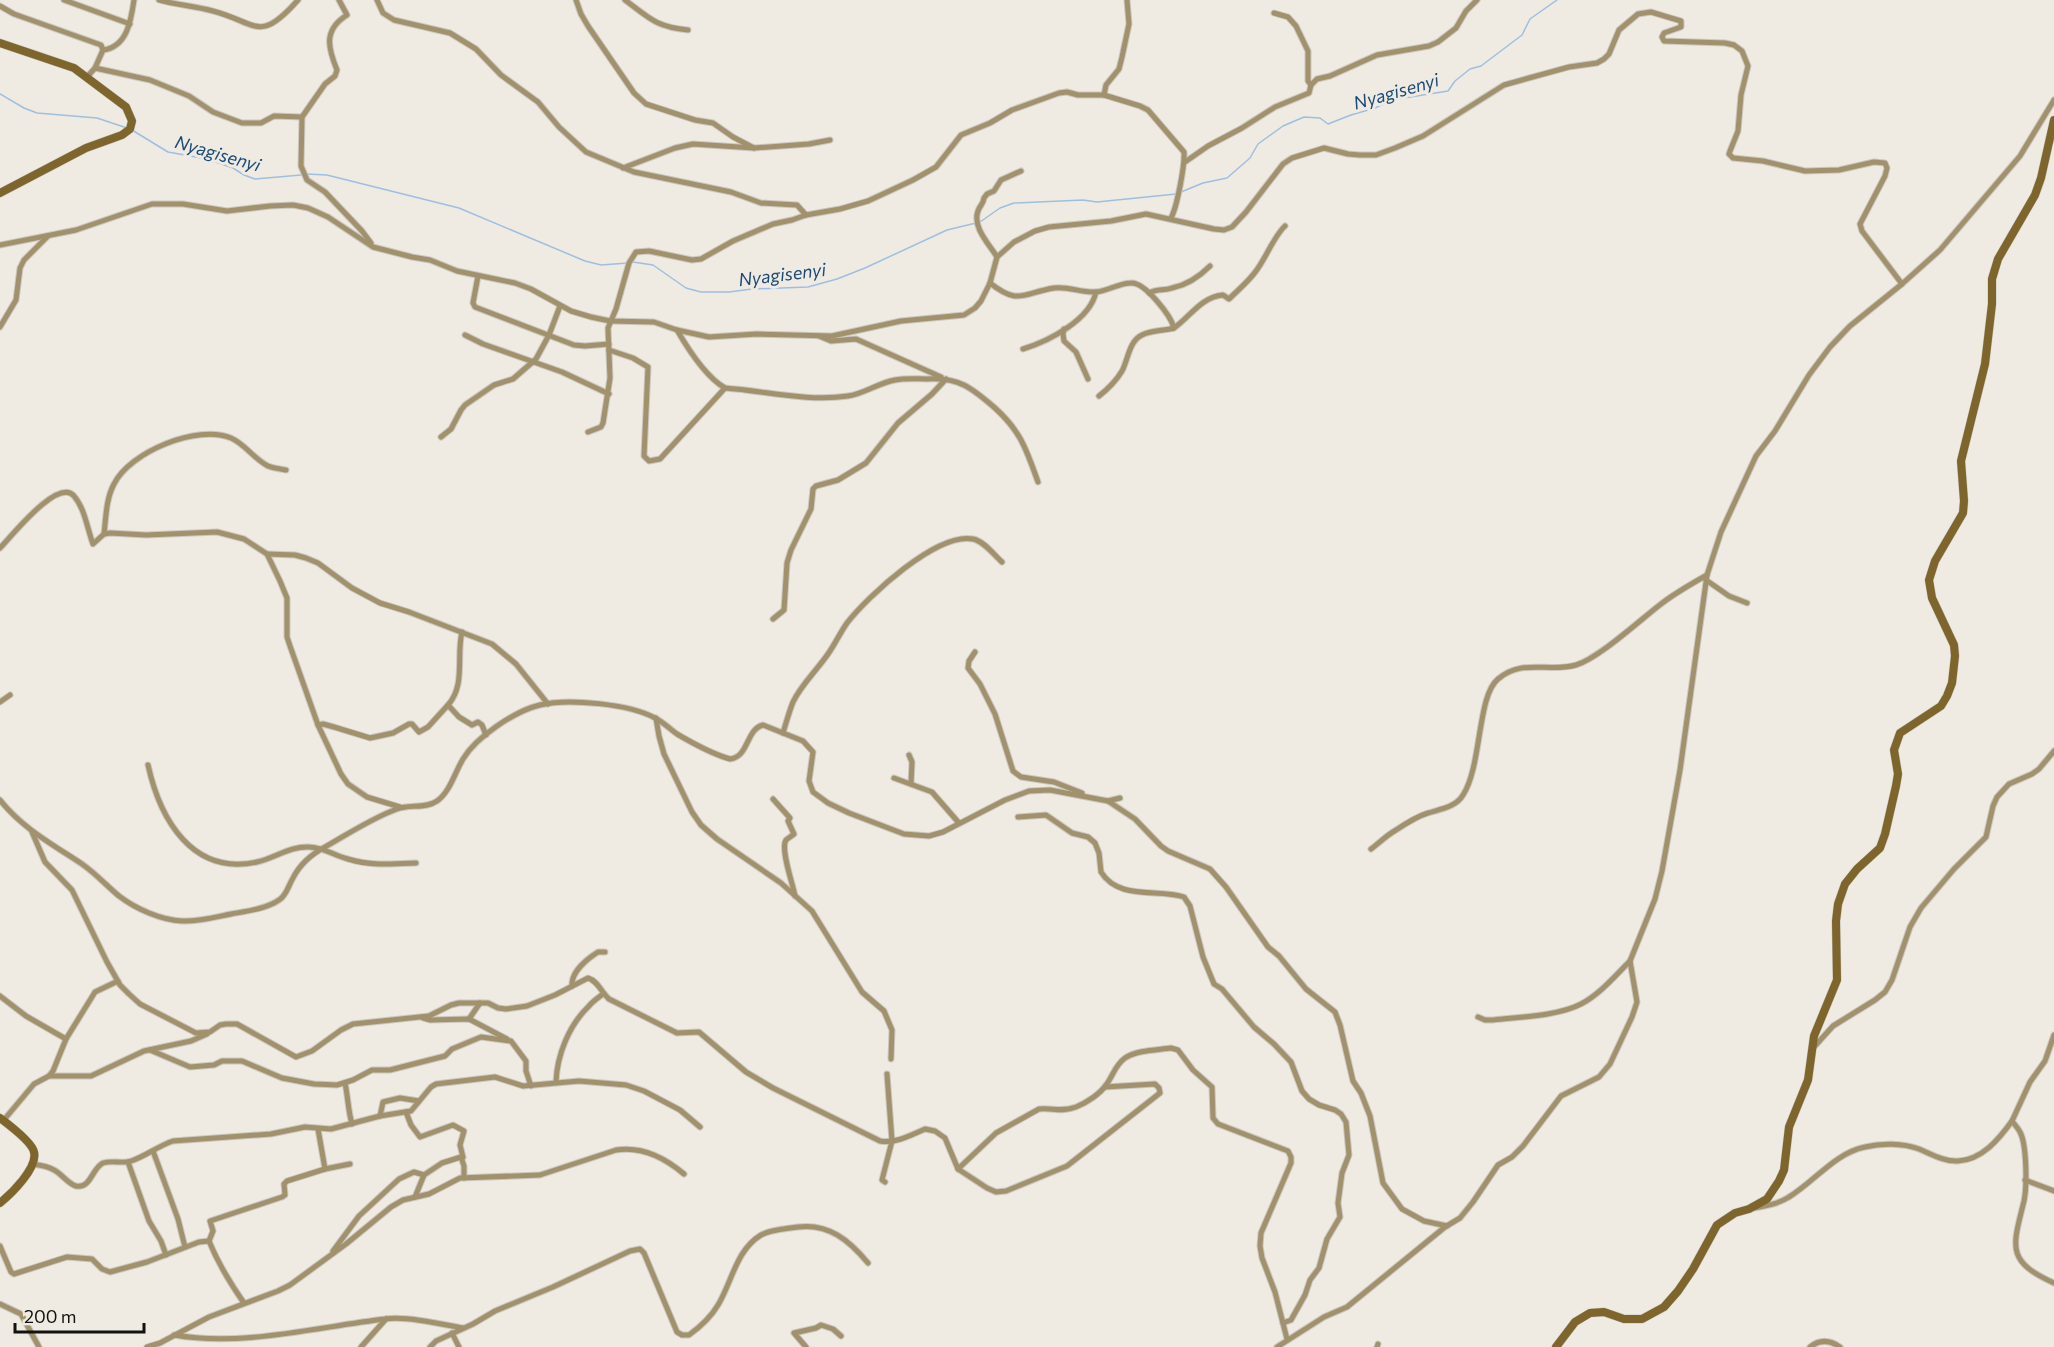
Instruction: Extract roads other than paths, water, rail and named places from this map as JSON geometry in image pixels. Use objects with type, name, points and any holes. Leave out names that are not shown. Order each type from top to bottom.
[{"type":"main road","points":[[0,43],[74,68],[126,107],[132,121],[130,129],[122,135],[86,148],[0,193]]},
{"type":"main road","points":[[1556,1347],[1575,1322],[1590,1313],[1604,1312],[1624,1318],[1642,1319],[1664,1306],[1678,1292],[1717,1225],[1771,1195],[1784,1170],[1789,1127],[1808,1080],[1814,1035],[1837,980],[1838,904],[1845,884],[1857,869],[1880,848],[1896,786],[1898,774],[1894,750],[1900,733],[1941,706],[1952,684],[1954,645],[1932,598],[1929,580],[1935,561],[1963,513],[1961,461],[1985,364],[1994,270],[2035,195],[2054,120]]},
{"type":"main road","points":[[0,1203],[25,1177],[32,1164],[34,1151],[29,1143],[2,1119]]},
{"type":"street","points":[[64,0],[130,24]]},
{"type":"street","points":[[103,50],[116,47],[130,24],[134,0]]},
{"type":"street","points":[[159,0],[216,11],[250,26],[274,23],[298,0]]},
{"type":"street","points":[[339,0],[347,15],[338,21],[331,31],[331,55],[337,73],[317,94],[302,117],[301,166],[307,180],[325,192],[374,247]]},
{"type":"street","points":[[376,0],[383,13],[394,20],[450,33],[476,49],[501,75],[538,102],[580,148],[623,168],[731,192],[761,203],[797,205],[806,215]]},
{"type":"street","points":[[576,0],[588,26],[634,93],[645,104],[695,120],[713,123],[754,148]]},
{"type":"street","points":[[625,0],[643,15],[666,27],[688,30]]},
{"type":"street","points":[[1104,95],[1106,85],[1119,69],[1122,57],[1129,24],[1126,0]]},
{"type":"street","points":[[1185,162],[1275,107],[1309,93],[1311,85],[1317,79],[1330,76],[1377,55],[1434,45],[1456,28],[1466,11],[1477,0]]},
{"type":"street","points":[[0,6],[14,14],[101,45],[103,50]]},
{"type":"street","points":[[0,245],[76,230],[152,204],[183,204],[227,211],[293,206],[308,208],[328,217],[374,247],[430,260],[457,271],[515,283],[531,289],[560,306],[610,321],[654,322],[709,337],[757,334],[832,336],[901,321],[964,315],[978,306],[990,283],[997,256],[1014,242],[1035,231],[1049,227],[1111,221],[1146,214],[1171,218],[1214,230],[1232,227],[1283,164],[1292,158],[1324,148],[1348,154],[1376,155],[1395,148],[1423,136],[1504,85],[1569,67],[1597,63],[1609,54],[1623,26],[1638,14],[1647,12],[1681,21],[1681,27],[1664,33],[1662,38],[1664,41],[1725,43],[1734,45],[1742,51],[1748,66],[1741,95],[1738,131],[1729,154],[1733,158],[1762,161],[1805,171],[1839,170],[1874,162],[1885,163],[1887,168],[1885,176],[1860,224],[1902,284]]},
{"type":"street","points":[[1274,13],[1288,17],[1296,26],[1308,51],[1308,81],[1311,85]]},
{"type":"street","points":[[87,77],[95,68],[103,50]]},
{"type":"street","points":[[95,68],[150,80],[189,96],[213,112],[242,123],[261,123],[274,116],[302,117]]},
{"type":"street","points":[[588,432],[601,427],[603,423],[610,378],[607,331],[629,263],[636,252],[649,251],[696,260],[773,224],[853,206],[913,180],[936,167],[961,135],[1032,102],[1063,92],[1078,95],[1104,95],[1140,106],[1148,111],[1184,152],[1185,162],[1175,211],[1171,218]]},
{"type":"street","points":[[1478,1017],[1493,1020],[1579,1006],[1593,997],[1630,961],[1655,899],[1662,871],[1679,777],[1706,577],[1721,532],[1756,456],[1775,431],[1809,375],[1838,338],[1941,250],[2020,156],[2054,100]]},
{"type":"street","points":[[623,168],[675,148],[693,144],[754,148],[830,140]]},
{"type":"street","points":[[997,256],[978,225],[977,213],[984,198],[994,191],[1001,180],[1021,171]]},
{"type":"street","points":[[1099,396],[1123,370],[1138,336],[1174,328],[1182,323],[1196,307],[1213,298],[1222,295],[1229,299],[1256,272],[1277,236],[1286,226]]},
{"type":"street","points":[[0,327],[15,300],[20,268],[24,260],[48,236]]},
{"type":"street","points":[[1149,293],[1158,289],[1170,289],[1194,279],[1210,266]]},
{"type":"street","points":[[477,276],[473,305],[574,345],[609,347],[648,367],[644,456],[649,461],[660,459],[725,388]]},
{"type":"street","points":[[990,283],[1012,297],[1060,288],[1096,292],[1131,283],[1138,284],[1149,293],[1174,328]]},
{"type":"street","points":[[1023,349],[1064,329],[1090,307],[1096,292]]},
{"type":"street","points":[[441,437],[451,429],[465,405],[494,385],[513,379],[532,363],[540,354],[560,306]]},
{"type":"street","points":[[1064,329],[1062,334],[1065,341],[1076,351],[1088,379]]},
{"type":"street","points":[[677,330],[702,366],[725,388],[787,396],[844,396],[895,380],[944,378]]},
{"type":"street","points":[[465,335],[532,363],[562,372],[609,394]]},
{"type":"street","points":[[817,335],[831,341],[856,339],[972,388],[1006,417],[1022,441],[1038,482]]},
{"type":"street","points":[[773,619],[784,610],[787,563],[791,549],[812,509],[813,489],[816,486],[838,480],[866,463],[898,423],[932,394],[944,378]]},
{"type":"street","points":[[0,548],[40,505],[67,491],[73,494],[82,510],[93,544],[104,534],[110,494],[123,470],[156,449],[195,435],[211,434],[230,438],[268,466],[286,470]]},
{"type":"street","points":[[104,534],[216,532],[244,539],[267,554],[295,555],[306,558],[318,563],[352,588],[380,603],[492,644],[516,664],[548,704]]},
{"type":"street","points":[[783,733],[793,702],[828,655],[849,621],[902,570],[937,548],[957,541],[973,539],[981,543],[1002,562]]},
{"type":"street","points":[[267,554],[287,598],[288,637],[318,725],[337,766],[348,784],[367,797],[400,807],[417,807],[437,801],[447,789],[464,757],[499,724],[520,712],[548,704],[571,703],[637,709],[656,718],[694,744],[730,759],[741,755],[760,725],[783,733],[803,741],[813,752],[808,781],[813,792],[828,803],[849,813],[904,834],[929,836],[943,832],[1005,800],[1029,791],[1050,790],[1086,795]]},
{"type":"street","points":[[1706,577],[1729,596],[1747,603]]},
{"type":"street","points":[[1371,849],[1394,831],[1427,813],[1441,811],[1462,798],[1469,785],[1474,765],[1487,696],[1496,680],[1511,669],[1571,666],[1583,662],[1664,602],[1706,577]]},
{"type":"street","points":[[318,725],[323,724],[370,738],[393,733],[409,724],[412,724],[419,732],[428,727],[448,705],[456,692],[460,676],[462,632]]},
{"type":"street","points":[[975,652],[969,661],[968,668],[980,684],[995,714],[1013,771],[1021,777],[1054,782],[1108,801],[1135,819],[1161,846],[1210,868],[1219,876],[1268,947],[1280,957],[1306,989],[1335,1012],[1353,1081],[1361,1093],[1370,1116],[1383,1183],[1402,1209],[1424,1221],[1447,1226]]},
{"type":"street","points":[[0,702],[10,695]]},
{"type":"street","points":[[448,705],[459,717],[472,725],[478,722],[486,735]]},
{"type":"street","points":[[656,718],[664,754],[692,812],[701,825],[717,839],[781,883],[812,911],[862,992],[884,1011],[892,1030],[891,1059]]},
{"type":"street","points":[[1814,1047],[1833,1026],[1885,992],[1892,980],[1910,927],[1921,908],[1954,869],[1986,837],[1997,797],[2009,784],[2039,769],[2054,751]]},
{"type":"street","points":[[909,755],[912,762],[911,784]]},
{"type":"street","points":[[148,765],[153,787],[171,825],[183,841],[211,859],[240,864],[258,862],[298,848],[322,849],[348,860],[363,863],[416,863]]},
{"type":"street","points":[[894,778],[933,792],[959,823]]},
{"type":"street","points":[[1108,801],[1120,798]]},
{"type":"street","points":[[772,799],[790,818],[788,820],[794,834],[786,840],[784,847],[788,861],[787,872],[795,896]]},
{"type":"street","points":[[0,800],[31,830],[91,870],[131,904],[155,915],[182,921],[203,920],[258,909],[278,901],[286,894],[298,869],[306,860],[400,807]]},
{"type":"street","points":[[1018,817],[1046,815],[1072,833],[1088,837],[1095,843],[1099,853],[1101,872],[1113,884],[1138,892],[1184,897],[1190,906],[1203,957],[1214,984],[1222,988],[1254,1027],[1291,1062],[1302,1091],[1309,1099],[1319,1106],[1335,1110],[1346,1122],[1349,1155],[1342,1173],[1339,1197],[1340,1217],[1328,1239],[1319,1268],[1310,1280],[1305,1295],[1291,1320],[1283,1323]]},
{"type":"street","points":[[31,830],[45,862],[72,890],[118,981],[129,994],[140,1004],[196,1033],[210,1032]]},
{"type":"street","points":[[572,986],[572,978],[585,962],[598,952],[605,952]]},
{"type":"street","points":[[1277,1347],[1324,1317],[1347,1307],[1460,1218],[1498,1165],[1512,1157],[1523,1146],[1561,1096],[1599,1077],[1610,1064],[1637,1002],[1630,961]]},
{"type":"street","points":[[49,1076],[91,1076],[134,1055],[199,1039],[220,1025],[237,1024],[296,1057],[312,1051],[346,1027],[429,1016],[451,1005],[488,1003],[506,1009],[527,1006],[543,1001],[588,978],[597,983],[603,994],[664,1027],[677,1033],[699,1032],[746,1072],[773,1088],[880,1141],[892,1141],[925,1129],[935,1131],[948,1142],[958,1169],[996,1192],[1006,1191],[1067,1166],[1160,1093],[1155,1084],[1106,1087]]},
{"type":"street","points":[[2,1119],[34,1084],[49,1076],[56,1067],[66,1039],[95,992],[118,981]]},
{"type":"street","points":[[556,1082],[560,1057],[571,1030],[588,1006],[603,994]]},
{"type":"street","points":[[0,996],[26,1016],[66,1039]]},
{"type":"street","points":[[469,1018],[480,1003]]},
{"type":"street","points":[[421,1017],[430,1020],[469,1018],[511,1041],[526,1061],[526,1071],[531,1086]]},
{"type":"street","points":[[1749,1209],[1767,1206],[1789,1197],[1857,1149],[1875,1145],[1904,1146],[1950,1161],[1958,1161],[1969,1159],[1988,1149],[2012,1121],[2026,1088],[2045,1061],[2054,1035]]},
{"type":"street","points":[[150,1050],[190,1067],[202,1067],[234,1060],[261,1068],[282,1078],[337,1086],[372,1070],[390,1070],[445,1056],[452,1049],[482,1036],[511,1041]]},
{"type":"street","points":[[958,1169],[996,1133],[1039,1109],[1046,1107],[1053,1111],[1076,1107],[1085,1102],[1106,1087],[1118,1064],[1127,1057],[1171,1048],[1178,1050],[1193,1070],[1212,1087],[1213,1118],[1218,1124],[1288,1151],[1291,1157],[1291,1163],[1261,1233],[1260,1246],[1287,1339]]},
{"type":"street","points":[[885,1182],[882,1180],[892,1141],[887,1074]]},
{"type":"street","points":[[32,1164],[52,1168],[70,1183],[81,1186],[85,1185],[96,1169],[104,1163],[128,1162],[153,1151],[162,1144],[188,1139],[271,1134],[305,1127],[331,1129],[414,1109],[431,1087],[444,1082],[495,1077],[523,1086],[579,1081],[626,1085],[644,1091],[680,1110],[700,1127]]},
{"type":"street","points":[[345,1083],[352,1124]]},
{"type":"street","points":[[380,1116],[382,1102],[400,1098],[419,1101]]},
{"type":"street","points":[[406,1112],[411,1125],[420,1137],[453,1125],[464,1131],[460,1145],[464,1178]]},
{"type":"street","points":[[2012,1121],[2022,1134],[2025,1157],[2025,1197],[2014,1238],[2016,1249],[2028,1268],[2054,1283]]},
{"type":"street","points":[[318,1129],[325,1169]]},
{"type":"street","points":[[147,1347],[208,1317],[290,1285],[391,1207],[403,1200],[429,1194],[449,1182],[464,1178],[540,1175],[616,1150],[626,1149],[650,1153],[668,1162],[684,1174]]},
{"type":"street","points":[[153,1151],[178,1219],[185,1247]]},
{"type":"street","points":[[415,1197],[424,1176],[442,1163],[461,1158]]},
{"type":"street","points":[[128,1162],[150,1221],[166,1255]]},
{"type":"street","points":[[244,1303],[226,1278],[209,1241],[213,1231],[210,1221],[282,1197],[285,1195],[284,1184],[287,1181],[350,1164]]},
{"type":"street","points":[[328,1257],[353,1222],[396,1182],[414,1172],[424,1176]]},
{"type":"street","points":[[2025,1180],[2054,1191]]},
{"type":"street","points":[[430,1347],[436,1341],[486,1318],[495,1311],[637,1249],[644,1253],[677,1332],[682,1335],[689,1335],[711,1314],[718,1305],[747,1246],[761,1235],[776,1230],[817,1226],[832,1232],[854,1246],[868,1263]]},
{"type":"street","points":[[0,1246],[14,1274],[67,1257],[92,1259],[102,1269],[110,1272],[209,1241]]},
{"type":"street","points":[[0,1304],[21,1314],[39,1347]]},
{"type":"street","points":[[174,1335],[194,1341],[257,1340],[333,1329],[387,1318],[464,1328]]},
{"type":"street","points":[[361,1347],[387,1318]]},
{"type":"street","points":[[806,1347],[794,1333],[821,1325],[833,1329],[841,1336]]},
{"type":"street","points":[[453,1333],[459,1347]]},
{"type":"street","points":[[1810,1347],[1820,1341],[1826,1341],[1840,1347]]},
{"type":"waterway","name":"Nyagisenyi","points":[[1181,192],[1203,183],[1227,178],[1250,158],[1258,144],[1283,126],[1304,117],[1320,118],[1328,124],[1392,100],[1448,91],[1455,81],[1470,69],[1481,66],[1522,35],[1530,19],[1557,0]]},
{"type":"waterway","name":"Nyagisenyi","points":[[0,94],[37,113],[97,118],[127,128]]},
{"type":"waterway","name":"Nyagisenyi","points":[[132,130],[168,152],[207,159],[255,179],[301,175]]},
{"type":"waterway","name":"Nyagisenyi","points":[[306,174],[327,175],[459,208],[585,261],[601,265],[628,263]]},
{"type":"waterway","name":"Nyagisenyi","points":[[980,222],[1000,208],[1014,203],[1083,200],[1097,202],[1176,194]]},
{"type":"waterway","name":"Nyagisenyi","points":[[633,262],[653,265],[686,288],[701,292],[808,287],[865,268],[947,230],[976,223]]}]
